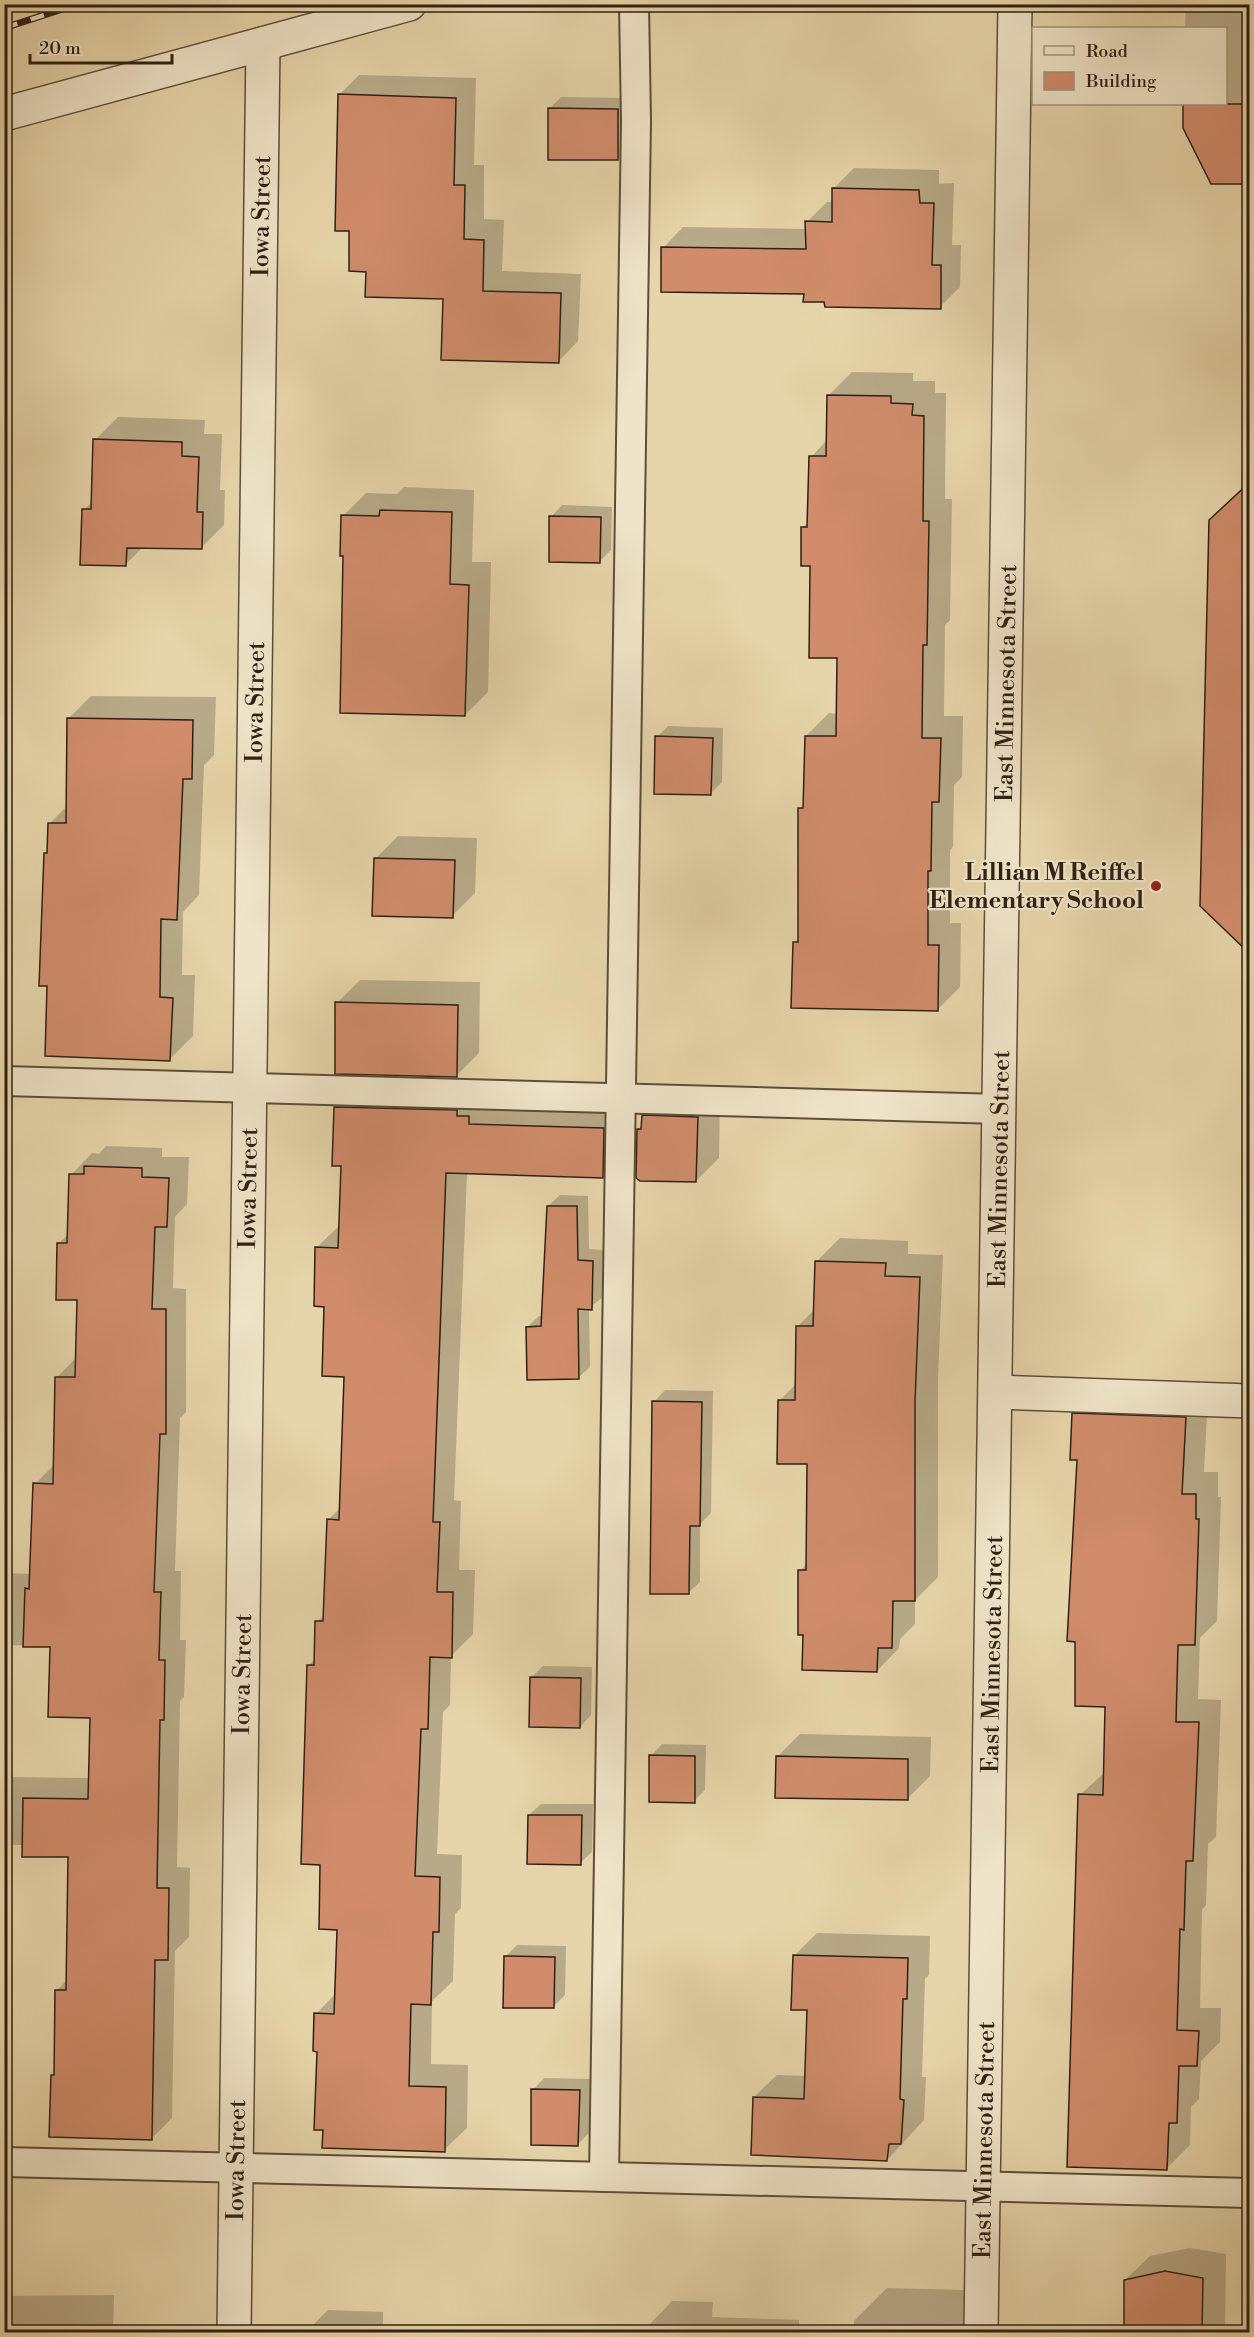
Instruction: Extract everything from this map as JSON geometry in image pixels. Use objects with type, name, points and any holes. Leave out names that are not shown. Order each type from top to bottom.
[{"type":"street","points":[[4,114],[409,4]]},
{"type":"street","name":"East Minnesota Street","points":[[981,2332],[1015,4]]},
{"type":"street","name":"Iowa Street","points":[[234,2332],[263,44]]},
{"type":"street","points":[[996,1392],[1250,1401]]},
{"type":"lane","points":[[604,2177],[636,122],[634,4]]},
{"type":"lane","points":[[4,1081],[1000,1109]]},
{"type":"lane","points":[[4,2162],[1250,2193]]},
{"type":"building","points":[[338,94],[456,98],[454,185],[465,185],[464,239],[484,240],[483,291],[561,293],[559,363],[441,360],[443,299],[365,297],[366,272],[349,271],[349,231],[335,231]]},
{"type":"building","points":[[1250,104],[1250,184],[1211,184],[1183,128],[1183,105]]},
{"type":"building","points":[[548,108],[618,109],[618,160],[548,160]]},
{"type":"building","points":[[832,188],[919,190],[920,203],[934,203],[932,265],[941,265],[941,309],[825,307],[824,302],[803,302],[804,294],[661,292],[661,247],[806,249],[805,221],[832,222]]},
{"type":"building","points":[[827,395],[891,396],[891,403],[913,404],[912,415],[924,416],[923,521],[929,521],[927,645],[923,645],[922,738],[941,738],[939,802],[932,802],[931,871],[928,871],[928,945],[939,945],[938,1011],[791,1008],[793,942],[798,942],[798,808],[803,808],[805,736],[836,736],[837,658],[809,658],[810,566],[801,566],[801,527],[807,527],[809,456],[826,456]]},
{"type":"building","points":[[93,439],[182,442],[182,456],[199,457],[197,512],[203,512],[202,549],[127,548],[126,566],[80,565],[82,509],[91,509]]},
{"type":"building","points":[[1250,482],[1250,954],[1200,906],[1209,520]]},
{"type":"building","points":[[380,510],[452,512],[450,584],[469,585],[465,716],[340,713],[343,556],[340,556],[341,515],[379,516]]},
{"type":"building","points":[[549,516],[601,517],[600,563],[549,562]]},
{"type":"building","points":[[67,718],[193,720],[192,779],[183,779],[177,920],[161,919],[160,997],[173,998],[170,1061],[45,1056],[47,986],[39,986],[44,853],[47,853],[48,823],[66,823]]},
{"type":"building","points":[[655,736],[713,738],[711,795],[654,794]]},
{"type":"building","points":[[374,858],[455,860],[453,918],[372,916]]},
{"type":"building","points":[[335,1002],[458,1005],[457,1077],[335,1074]]},
{"type":"building","points":[[334,1107],[457,1110],[457,1116],[469,1116],[469,1124],[604,1128],[603,1178],[446,1173],[433,1522],[440,1522],[437,1592],[453,1592],[452,1658],[430,1657],[428,1729],[421,1729],[415,1876],[440,1877],[439,1932],[433,1932],[431,2005],[411,2004],[409,2086],[446,2087],[445,2152],[322,2148],[323,2130],[314,2130],[317,2052],[313,2051],[314,2013],[334,2014],[337,1930],[319,1929],[320,1865],[301,1864],[307,1665],[314,1665],[315,1621],[323,1621],[327,1519],[339,1520],[344,1377],[322,1376],[324,1307],[314,1306],[315,1247],[338,1248],[341,1166],[332,1166]]},
{"type":"building","points":[[642,1115],[698,1117],[696,1182],[640,1181],[636,1178],[637,1129],[641,1129]]},
{"type":"building","points":[[84,1166],[142,1168],[142,1177],[169,1178],[167,1227],[155,1227],[152,1309],[166,1309],[166,1434],[160,1434],[154,1592],[161,1592],[159,1660],[165,1660],[164,1720],[160,1720],[157,1888],[169,1888],[168,1960],[155,1960],[152,2140],[49,2137],[51,2075],[54,2075],[55,1990],[66,1990],[68,1857],[22,1857],[23,1798],[88,1799],[90,1718],[48,1717],[50,1647],[23,1647],[25,1588],[29,1589],[33,1483],[53,1484],[55,1377],[75,1377],[77,1300],[56,1300],[57,1243],[67,1243],[69,1174],[84,1174]]},
{"type":"building","points":[[547,1206],[577,1206],[578,1260],[593,1261],[592,1310],[578,1309],[579,1379],[527,1380],[526,1327],[541,1326]]},
{"type":"building","points":[[815,1261],[886,1263],[885,1276],[920,1277],[915,1402],[915,1601],[893,1601],[892,1648],[878,1648],[877,1672],[802,1670],[803,1635],[798,1635],[798,1570],[806,1570],[807,1464],[777,1464],[778,1400],[795,1400],[796,1326],[813,1326]]},
{"type":"building","points":[[652,1401],[702,1402],[700,1526],[690,1526],[689,1594],[650,1594]]},
{"type":"building","points":[[1072,1413],[1186,1417],[1182,1494],[1196,1494],[1196,1519],[1199,1519],[1195,1645],[1178,1645],[1176,1722],[1199,1722],[1193,1861],[1186,1861],[1184,1930],[1180,1929],[1177,2030],[1199,2031],[1197,2066],[1179,2066],[1177,2123],[1169,2123],[1167,2170],[1067,2167],[1078,1794],[1103,1795],[1105,1707],[1075,1706],[1075,1642],[1067,1641],[1077,1460],[1070,1460]]},
{"type":"building","points":[[530,1677],[581,1678],[580,1728],[529,1727]]},
{"type":"building","points":[[649,1755],[695,1756],[695,1803],[649,1802]]},
{"type":"building","points":[[776,1756],[908,1759],[908,1800],[775,1798]]},
{"type":"building","points":[[528,1815],[582,1815],[581,1865],[527,1864]]},
{"type":"building","points":[[793,1955],[908,1958],[907,1999],[903,1999],[900,2099],[904,2100],[901,2144],[889,2144],[887,2161],[751,2155],[753,2097],[804,2099],[807,2010],[791,2010]]},
{"type":"building","points":[[504,1956],[555,1957],[554,2008],[503,2008]]},
{"type":"building","points":[[531,2089],[580,2090],[578,2146],[531,2145]]},
{"type":"building","points":[[1165,2271],[1203,2278],[1202,2332],[1124,2332],[1124,2280]]},
{"type":"railway","points":[[4,28],[78,4]]},
{"type":"place","name":"Lillian M Reiffel Elementary School","points":[[1156,886]]}]
